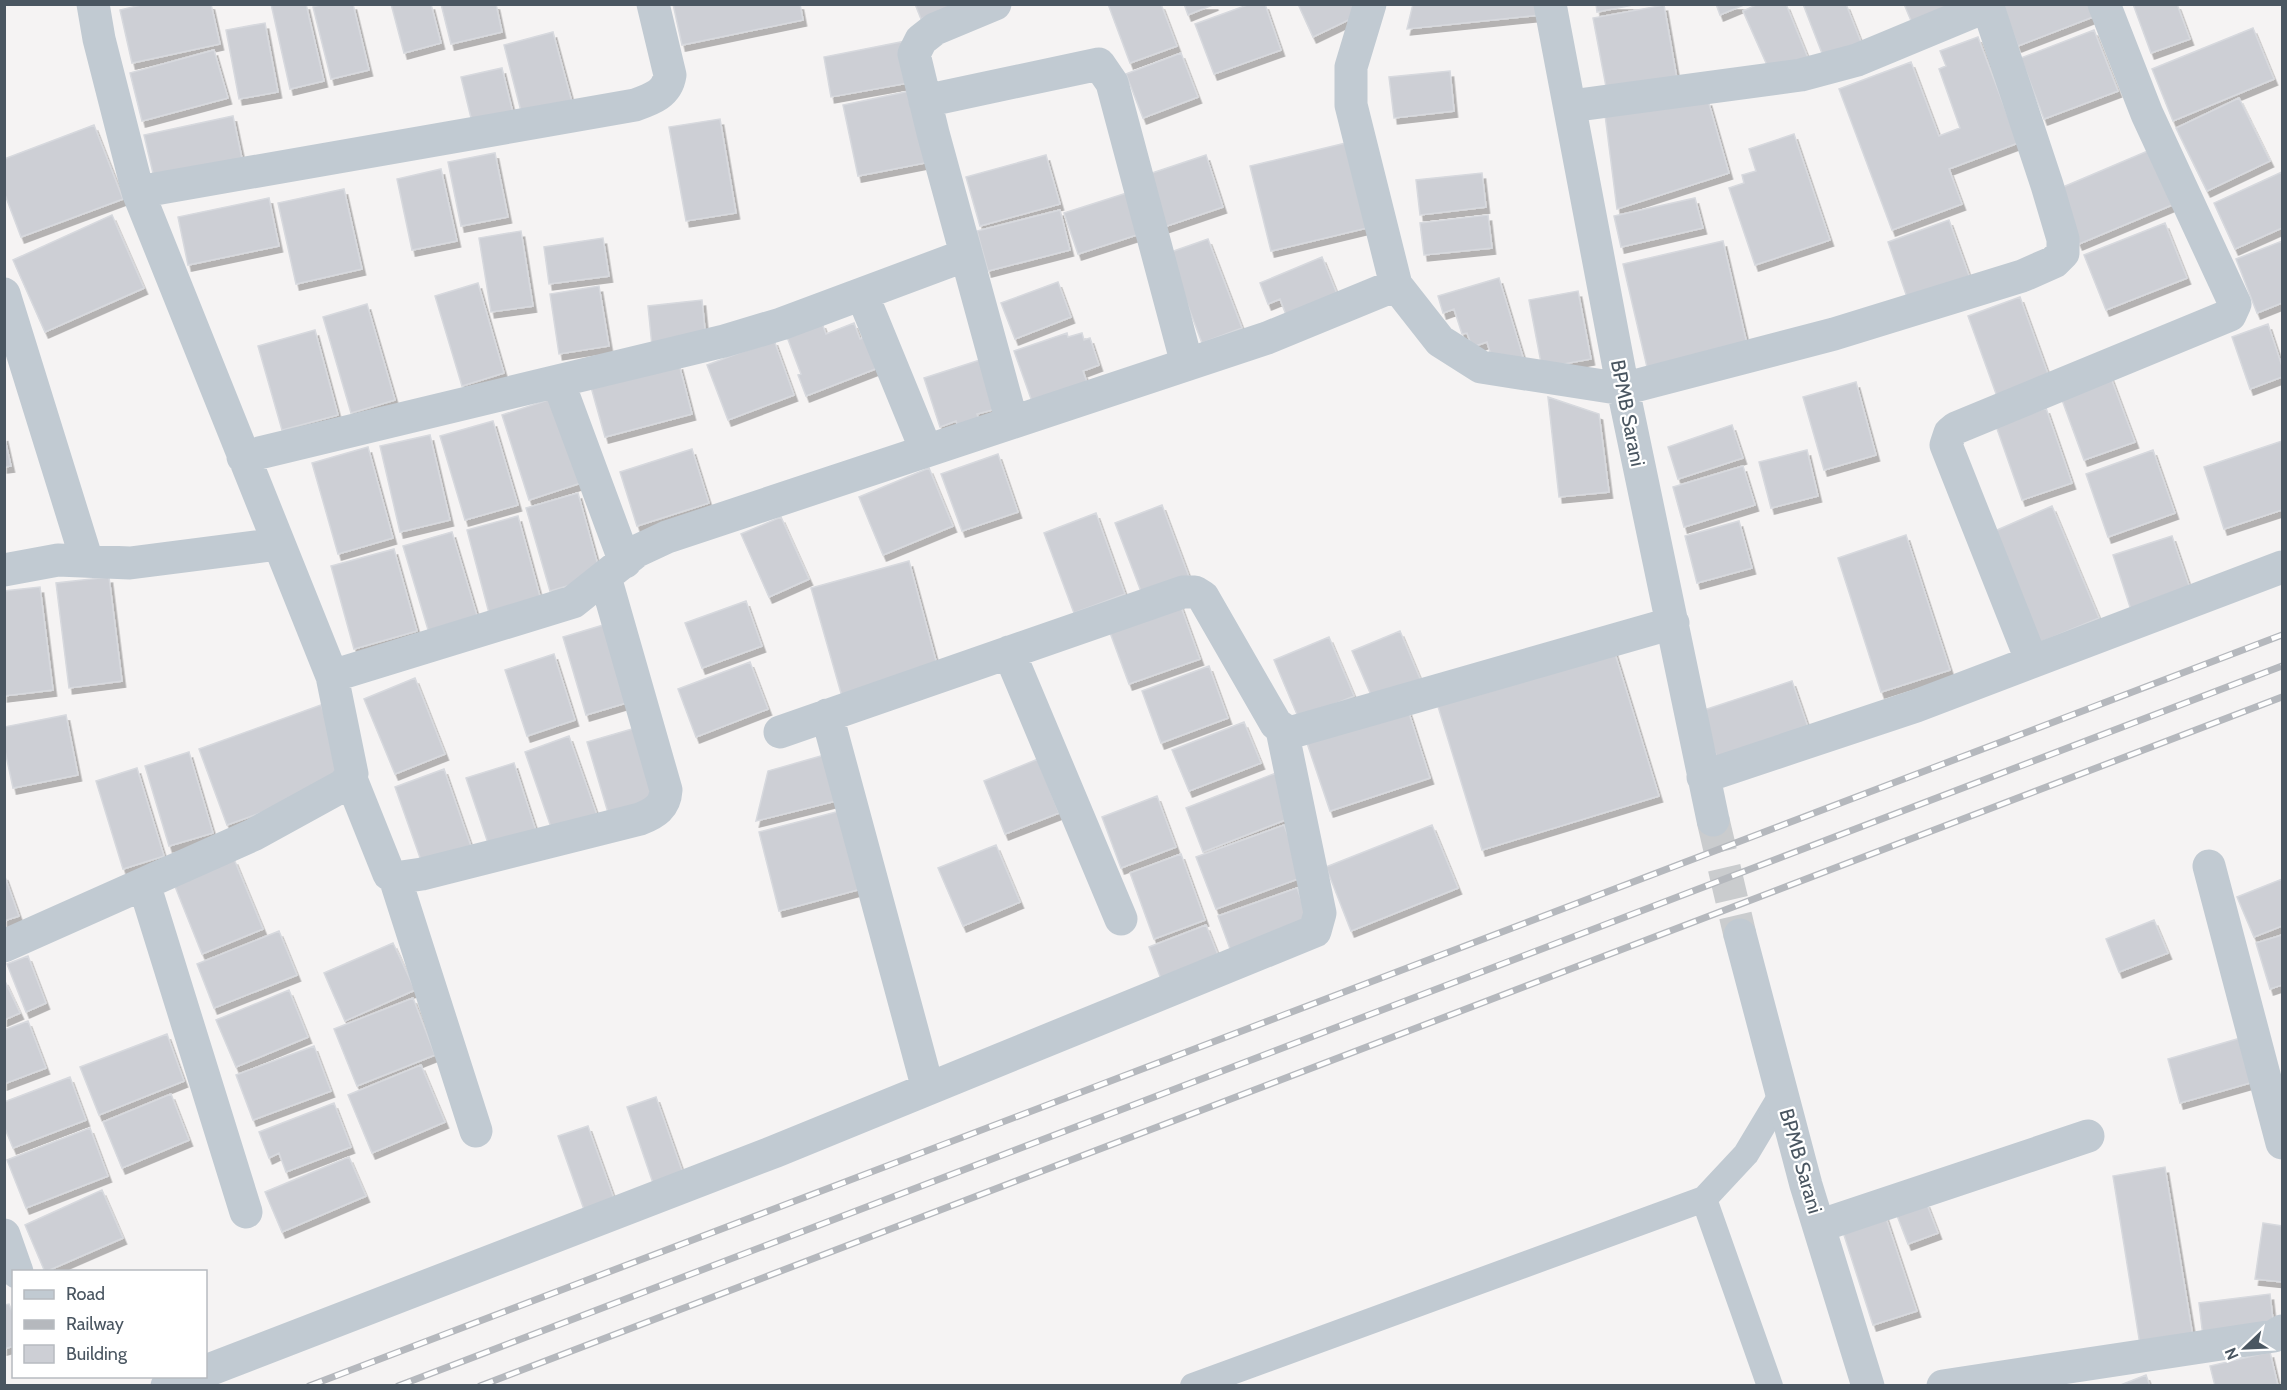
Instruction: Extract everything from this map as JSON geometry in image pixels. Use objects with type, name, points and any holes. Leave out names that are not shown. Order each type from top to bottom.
[{"type":"street","points":[[93,4],[99,39],[138,192],[332,676],[352,764],[351,779],[389,874],[395,878],[476,1131]]},
{"type":"street","points":[[138,192],[635,105],[654,98],[669,84],[670,75],[653,4]]},
{"type":"street","points":[[995,4],[935,29],[921,40],[915,54],[925,101],[1012,422]]},
{"type":"street","points":[[1370,4],[1351,67],[1350,87],[1352,105],[1396,285],[1440,341],[1481,367],[1623,389],[1845,331],[2022,276],[2055,262],[2063,253],[2063,238],[1987,5],[1832,69],[1571,105]]},
{"type":"street","name":"BPMB Sarani","points":[[1550,4],[1571,105],[1623,389],[1713,820]]},
{"type":"street","points":[[2032,662],[1946,445],[1950,433],[1956,428],[2230,315],[2235,304],[2147,114],[2104,4]]},
{"type":"street","points":[[925,101],[1099,64],[1112,83],[1186,364]]},
{"type":"street","points":[[243,457],[724,341],[781,324],[966,255]]},
{"type":"street","points":[[332,676],[573,602],[637,551],[667,537],[1268,338],[1396,285]]},
{"type":"street","points":[[4,294],[87,561]]},
{"type":"street","points":[[862,294],[926,450]]},
{"type":"street","points":[[395,878],[423,874],[640,819],[658,810],[665,800],[666,790],[615,569],[558,381]]},
{"type":"street","points":[[4,570],[58,560],[130,563],[278,544]]},
{"type":"street","points":[[1703,777],[1916,706],[2283,567]]},
{"type":"street","points":[[207,1371],[776,1151],[1315,931],[1320,913],[1282,730],[1276,724],[1203,597],[1195,592],[1170,594],[780,732]]},
{"type":"street","points":[[1282,730],[1296,731],[1673,622]]},
{"type":"street","points":[[1009,652],[1121,919]]},
{"type":"street","points":[[827,715],[928,1089]]},
{"type":"street","points":[[4,946],[253,835],[351,779]]},
{"type":"street","points":[[2209,866],[2283,1143]]},
{"type":"street","points":[[144,884],[246,1212]]},
{"type":"street","name":"BPMB Sarani","points":[[1740,935],[1819,1226],[1868,1386]]},
{"type":"street","points":[[1819,1226],[2088,1136]]},
{"type":"street","points":[[4,1234],[16,1270]]},
{"type":"street","points":[[1944,1386],[2092,1375],[2274,1336],[2283,1331]]},
{"type":"street","points":[[167,1386],[187,1378]]},
{"type":"lane","points":[[1193,1386],[1704,1199],[1746,1154],[1782,1094]]},
{"type":"lane","points":[[1704,1199],[1770,1386]]},
{"type":"building","points":[[145,4],[211,4],[220,44],[132,63],[120,10]]},
{"type":"building","points":[[271,4],[306,4],[324,81],[290,89]]},
{"type":"building","points":[[323,4],[353,4],[369,70],[331,79],[313,7]]},
{"type":"building","points":[[391,4],[431,4],[441,43],[404,53]]},
{"type":"building","points":[[441,4],[496,4],[502,32],[451,44]]},
{"type":"building","points":[[673,4],[800,4],[803,20],[682,45]]},
{"type":"building","points":[[915,4],[955,4],[921,19]]},
{"type":"building","points":[[1108,4],[1161,4],[1177,46],[1130,63]]},
{"type":"building","points":[[1184,4],[1215,4],[1188,15]]},
{"type":"building","points":[[1250,4],[1265,4],[1281,50],[1214,74],[1195,24]]},
{"type":"building","points":[[1298,4],[1354,4],[1359,15],[1313,37]]},
{"type":"building","points":[[1413,4],[1539,4],[1541,15],[1407,29]]},
{"type":"building","points":[[1596,4],[1638,4],[1597,12]]},
{"type":"building","points":[[1716,4],[1746,4],[1720,15]]},
{"type":"building","points":[[1758,4],[1786,4],[1808,58],[1771,74],[1743,11]]},
{"type":"building","points":[[1803,4],[1846,4],[1863,47],[1825,61]]},
{"type":"building","points":[[1904,4],[1961,4],[1912,23]]},
{"type":"building","points":[[2002,4],[2094,4],[2098,15],[2018,46]]},
{"type":"building","points":[[2133,4],[2177,4],[2190,39],[2151,53]]},
{"type":"building","points":[[1664,5],[1677,79],[1607,92],[1593,18]]},
{"type":"building","points":[[265,23],[278,92],[239,99],[226,30]]},
{"type":"building","points":[[2253,28],[2274,79],[2173,121],[2152,69]]},
{"type":"building","points":[[2094,30],[2118,91],[2044,119],[2021,58]]},
{"type":"building","points":[[553,32],[573,106],[523,119],[504,45]]},
{"type":"building","points":[[1978,37],[2018,143],[1949,169],[1962,204],[1892,230],[1839,89],[1911,62],[1939,136],[1960,128],[1939,69],[1946,66],[1940,51]]},
{"type":"building","points":[[906,41],[914,82],[831,97],[824,57]]},
{"type":"building","points":[[214,50],[228,98],[142,121],[130,73]]},
{"type":"building","points":[[1181,53],[1198,97],[1143,118],[1126,74]]},
{"type":"building","points":[[502,68],[514,117],[473,126],[461,77]]},
{"type":"building","points":[[1450,71],[1454,111],[1394,118],[1389,77]]},
{"type":"building","points":[[915,90],[930,162],[858,176],[843,105]]},
{"type":"building","points":[[2239,98],[2270,161],[2207,191],[2176,128]]},
{"type":"building","points":[[1708,100],[1729,173],[1617,209],[1604,107]]},
{"type":"building","points":[[233,116],[244,168],[156,186],[144,135]]},
{"type":"building","points":[[720,119],[736,213],[686,221],[669,127]]},
{"type":"building","points":[[94,125],[123,199],[21,237],[4,192],[4,159]]},
{"type":"building","points":[[1794,134],[1830,240],[1755,265],[1729,188],[1744,183],[1742,175],[1756,171],[1749,149]]},
{"type":"building","points":[[1346,143],[1367,228],[1271,251],[1250,166]]},
{"type":"building","points":[[2150,150],[2172,205],[2079,244],[2056,190]]},
{"type":"building","points":[[495,153],[508,217],[461,226],[448,162]]},
{"type":"building","points":[[1046,155],[1060,204],[980,226],[966,177]]},
{"type":"building","points":[[1206,155],[1223,207],[1164,227],[1146,175]]},
{"type":"building","points":[[441,169],[457,241],[412,250],[397,179]]},
{"type":"building","points":[[2282,172],[2282,228],[2235,249],[2214,203]]},
{"type":"building","points":[[1482,173],[1486,207],[1420,215],[1416,180]]},
{"type":"building","points":[[344,189],[362,269],[296,284],[278,203]]},
{"type":"building","points":[[1133,191],[1146,232],[1078,254],[1064,213]]},
{"type":"building","points":[[269,198],[279,246],[188,265],[178,217]]},
{"type":"building","points":[[1695,198],[1703,228],[1621,247],[1614,216]]},
{"type":"building","points":[[1060,210],[1070,250],[988,271],[977,231]]},
{"type":"building","points":[[112,215],[144,288],[45,332],[13,260]]},
{"type":"building","points":[[1488,215],[1492,248],[1424,255],[1420,223]]},
{"type":"building","points":[[1949,220],[1971,281],[1909,303],[1888,242]]},
{"type":"building","points":[[2165,223],[2187,278],[2106,310],[2084,255]]},
{"type":"building","points":[[521,231],[533,306],[491,312],[479,238]]},
{"type":"building","points":[[603,238],[609,276],[549,284],[544,247]]},
{"type":"building","points":[[1208,239],[1242,328],[1202,343],[1168,253]]},
{"type":"building","points":[[1723,241],[1747,344],[1647,367],[1623,264]]},
{"type":"building","points":[[2282,241],[2282,303],[2257,313],[2236,259]]},
{"type":"building","points":[[1322,257],[1339,299],[1288,320],[1280,299],[1268,304],[1260,283]]},
{"type":"building","points":[[1499,278],[1523,357],[1494,365],[1487,342],[1472,347],[1467,333],[1462,334],[1454,309],[1443,313],[1438,296]]},
{"type":"building","points":[[1058,282],[1071,317],[1015,339],[1001,303]]},
{"type":"building","points":[[478,283],[504,373],[462,386],[435,296]]},
{"type":"building","points":[[599,286],[609,346],[559,354],[550,294]]},
{"type":"building","points":[[1578,291],[1591,359],[1542,368],[1529,300]]},
{"type":"building","points":[[2020,297],[2051,382],[1999,402],[1968,316]]},
{"type":"building","points":[[702,300],[706,340],[652,346],[648,306]]},
{"type":"building","points":[[367,304],[395,400],[351,413],[323,317]]},
{"type":"building","points":[[822,323],[826,334],[854,323],[860,339],[870,335],[883,366],[806,396],[798,375],[801,374],[787,337]]},
{"type":"building","points":[[2268,324],[2282,366],[2282,377],[2250,389],[2232,337]]},
{"type":"building","points":[[315,330],[338,415],[282,430],[258,346]]},
{"type":"building","points":[[1067,333],[1068,337],[1082,333],[1084,340],[1090,338],[1099,365],[1083,371],[1090,391],[1035,410],[1014,351]]},
{"type":"building","points":[[774,340],[794,395],[728,420],[707,365]]},
{"type":"building","points":[[980,360],[996,409],[977,414],[980,423],[959,430],[956,421],[940,427],[924,378]]},
{"type":"building","points":[[679,364],[692,414],[605,437],[591,387]]},
{"type":"building","points":[[2108,370],[2135,442],[2084,460],[2058,389]]},
{"type":"building","points":[[1856,382],[1876,455],[1824,470],[1803,397]]},
{"type":"building","points":[[1548,397],[1599,414],[1609,492],[1559,497]]},
{"type":"building","points":[[554,398],[581,483],[529,500],[502,415]]},
{"type":"building","points":[[2046,408],[2072,483],[2022,500],[1996,426]]},
{"type":"building","points":[[493,421],[518,505],[465,520],[440,436]]},
{"type":"building","points":[[1732,425],[1743,458],[1678,479],[1668,447]]},
{"type":"building","points":[[4,435],[11,466],[4,467]]},
{"type":"building","points":[[430,435],[450,520],[400,532],[380,446]]},
{"type":"building","points":[[2282,441],[2282,510],[2224,529],[2204,467]]},
{"type":"building","points":[[368,447],[393,538],[338,554],[312,463]]},
{"type":"building","points":[[692,449],[709,503],[637,526],[620,472]]},
{"type":"building","points":[[1807,450],[1818,496],[1771,508],[1759,462]]},
{"type":"building","points":[[2153,450],[2175,513],[2108,537],[2086,474]]},
{"type":"building","points":[[998,454],[1018,512],[962,531],[941,474]]},
{"type":"building","points":[[1743,466],[1755,505],[1684,527],[1673,487]]},
{"type":"building","points":[[929,468],[953,526],[883,555],[859,497]]},
{"type":"building","points":[[578,493],[601,576],[550,591],[526,508]]},
{"type":"building","points":[[1162,505],[1189,577],[1142,594],[1115,523]]},
{"type":"building","points":[[2052,506],[2099,618],[2034,645],[1988,534]]},
{"type":"building","points":[[1096,513],[1125,594],[1074,613],[1044,533]]},
{"type":"building","points":[[518,516],[541,600],[489,613],[467,530]]},
{"type":"building","points":[[781,517],[809,579],[769,597],[741,534]]},
{"type":"building","points":[[1739,521],[1752,568],[1697,583],[1685,536]]},
{"type":"building","points":[[452,532],[478,619],[429,633],[403,546]]},
{"type":"building","points":[[1906,535],[1950,670],[1881,692],[1838,558]]},
{"type":"building","points":[[2172,536],[2193,597],[2133,616],[2113,555]]},
{"type":"building","points":[[394,549],[417,631],[354,649],[331,566]]},
{"type":"building","points":[[909,561],[939,672],[843,700],[811,588]]},
{"type":"building","points":[[109,577],[122,681],[69,688],[56,583]]},
{"type":"building","points":[[40,587],[53,690],[4,696],[4,591]]},
{"type":"building","points":[[746,601],[762,646],[702,668],[685,623]]},
{"type":"building","points":[[1180,604],[1200,659],[1129,684],[1109,630]]},
{"type":"building","points":[[610,623],[633,701],[586,715],[563,637]]},
{"type":"building","points":[[1400,631],[1421,681],[1374,702],[1352,651]]},
{"type":"building","points":[[1329,637],[1354,696],[1299,719],[1274,660]]},
{"type":"building","points":[[1613,647],[1659,796],[1482,850],[1436,700]]},
{"type":"building","points":[[554,654],[575,720],[527,736],[505,670]]},
{"type":"building","points":[[750,662],[768,709],[696,737],[678,689]]},
{"type":"building","points":[[1209,666],[1228,718],[1161,743],[1142,691]]},
{"type":"building","points":[[415,678],[445,754],[395,774],[364,699]]},
{"type":"building","points":[[1792,681],[1809,730],[1718,761],[1701,711]]},
{"type":"building","points":[[321,705],[348,781],[227,825],[199,749]]},
{"type":"building","points":[[1408,710],[1430,778],[1330,811],[1307,743]]},
{"type":"building","points":[[66,715],[78,775],[13,788],[4,746],[4,727]]},
{"type":"building","points":[[1244,722],[1261,763],[1189,791],[1172,750]]},
{"type":"building","points":[[639,727],[661,801],[609,816],[587,742]]},
{"type":"building","points":[[569,736],[598,818],[553,833],[525,752]]},
{"type":"building","points":[[189,752],[213,833],[169,846],[145,766]]},
{"type":"building","points":[[828,754],[840,800],[756,821],[768,771]]},
{"type":"building","points":[[1038,759],[1059,813],[1005,834],[984,781]]},
{"type":"building","points":[[514,763],[538,837],[491,852],[466,778]]},
{"type":"building","points":[[137,768],[164,856],[123,869],[96,781]]},
{"type":"building","points":[[444,769],[472,849],[423,866],[395,787]]},
{"type":"building","points":[[1276,773],[1293,817],[1203,852],[1186,808]]},
{"type":"building","points":[[1157,796],[1176,847],[1121,868],[1102,817]]},
{"type":"building","points":[[844,810],[865,888],[779,911],[759,832]]},
{"type":"building","points":[[1284,825],[1303,877],[1216,909],[1196,857]]},
{"type":"building","points":[[1432,825],[1458,888],[1351,931],[1326,867]]},
{"type":"building","points":[[996,845],[1020,902],[963,926],[938,868]]},
{"type":"building","points":[[1181,854],[1205,920],[1154,939],[1130,873]]},
{"type":"building","points":[[234,859],[263,929],[202,954],[174,884]]},
{"type":"building","points":[[4,874],[19,916],[4,921]]},
{"type":"building","points":[[2282,879],[2282,926],[2254,937],[2237,897]]},
{"type":"building","points":[[1297,888],[1312,929],[1233,957],[1218,916]]},
{"type":"building","points":[[2154,920],[2168,953],[2119,972],[2106,939]]},
{"type":"building","points":[[1206,925],[1222,965],[1164,987],[1149,947]]},
{"type":"building","points":[[279,931],[297,975],[214,1008],[197,964]]},
{"type":"building","points":[[2282,935],[2282,985],[2270,989],[2256,943]]},
{"type":"building","points":[[393,943],[415,990],[345,1021],[324,973]]},
{"type":"building","points":[[28,956],[46,1003],[26,1012],[7,964]]},
{"type":"building","points":[[4,979],[20,1013],[4,1020]]},
{"type":"building","points":[[289,990],[308,1037],[236,1067],[216,1020]]},
{"type":"building","points":[[413,998],[435,1055],[357,1086],[334,1029]]},
{"type":"building","points":[[28,1021],[46,1068],[4,1084],[4,1030]]},
{"type":"building","points":[[167,1034],[184,1081],[99,1115],[80,1067]]},
{"type":"building","points":[[2244,1037],[2257,1081],[2180,1103],[2168,1059]]},
{"type":"building","points":[[314,1046],[331,1091],[253,1120],[236,1075]]},
{"type":"building","points":[[421,1065],[445,1122],[372,1153],[348,1095]]},
{"type":"building","points":[[70,1077],[86,1120],[13,1148],[4,1126],[4,1102]]},
{"type":"building","points":[[171,1094],[189,1140],[122,1168],[103,1122]]},
{"type":"building","points":[[656,1097],[685,1179],[655,1189],[627,1107]]},
{"type":"building","points":[[334,1103],[351,1147],[286,1172],[279,1153],[269,1158],[259,1132]]},
{"type":"building","points":[[588,1126],[617,1207],[587,1218],[558,1136]]},
{"type":"building","points":[[90,1128],[108,1176],[26,1208],[7,1160]]},
{"type":"building","points":[[349,1157],[366,1196],[282,1232],[265,1192]]},
{"type":"building","points":[[2165,1167],[2194,1343],[2141,1351],[2113,1176]]},
{"type":"building","points":[[102,1190],[123,1238],[50,1270],[44,1270],[25,1225]]},
{"type":"building","points":[[1926,1202],[1938,1233],[1908,1244],[1896,1213]]},
{"type":"building","points":[[1885,1215],[1917,1311],[1873,1325],[1842,1229]]},
{"type":"building","points":[[2263,1223],[2282,1226],[2282,1282],[2255,1279]]},
{"type":"building","points":[[2270,1294],[2274,1329],[2203,1337],[2199,1303]]},
{"type":"building","points":[[9,1304],[12,1311],[12,1347],[4,1349],[4,1305]]},
{"type":"building","points":[[2270,1352],[2278,1386],[2215,1386],[2210,1366]]},
{"type":"building","points":[[2146,1375],[2150,1386],[2118,1386]]},
{"type":"tunnel","points":[[1713,820],[1740,935]]},
{"type":"railway","points":[[309,1386],[2282,635]]},
{"type":"railway","points":[[398,1386],[2282,666]]},
{"type":"railway","points":[[480,1386],[2282,697]]}]
